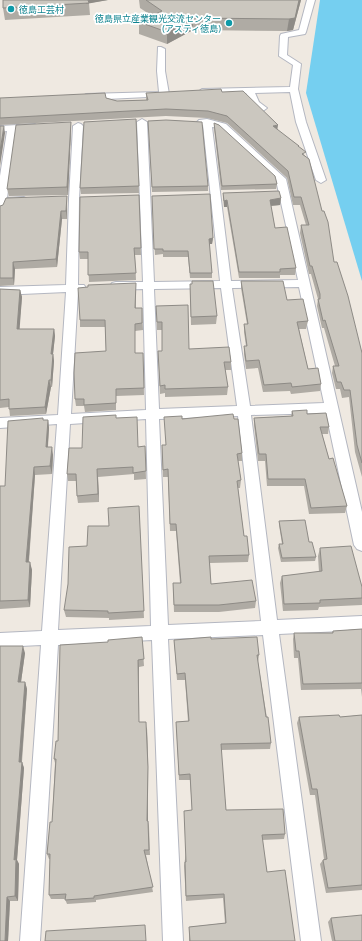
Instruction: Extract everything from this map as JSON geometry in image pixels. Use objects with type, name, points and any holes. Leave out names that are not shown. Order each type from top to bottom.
[{"type":"street","points":[[311,0],[302,32],[284,36],[283,56],[297,64],[294,89],[301,122],[321,180]]},
{"type":"street","points":[[78,97],[168,94],[161,70],[161,49]]},
{"type":"street","points":[[195,93],[294,89]]},
{"type":"street","points":[[250,91],[255,104],[263,108]]},
{"type":"street","points":[[143,122],[160,632],[173,941]]},
{"type":"street","points":[[311,941],[216,195],[200,122],[223,126],[281,179],[280,193],[303,283],[362,545]]},
{"type":"street","points":[[30,941],[72,288],[74,199],[79,126]]},
{"type":"street","points":[[0,129],[42,127]]},
{"type":"street","points":[[12,128],[0,204],[38,200]]},
{"type":"street","points":[[0,291],[149,284],[303,283]]},
{"type":"street","points":[[0,423],[153,414],[330,408]]},
{"type":"street","points":[[0,640],[49,636],[362,623]]},
{"type":"water","points":[[320,0],[362,0],[362,281],[306,93]]},
{"type":"building","points":[[3,0],[88,0],[89,3],[3,8]]},
{"type":"building","points":[[146,0],[299,0],[295,18],[193,18],[167,32],[139,22],[162,11]]},
{"type":"building","points":[[221,89],[222,92],[243,91],[278,125],[273,126],[306,152],[302,154],[309,159],[322,211],[324,211],[328,222],[334,262],[337,262],[348,296],[362,353],[362,463],[357,445],[350,390],[344,390],[341,382],[337,382],[333,366],[339,366],[325,320],[323,321],[318,299],[320,299],[320,294],[312,266],[310,266],[301,225],[309,225],[301,197],[294,197],[288,171],[227,116],[208,111],[166,109],[0,118],[0,98],[105,93],[106,98],[117,101],[148,100],[146,93]]},
{"type":"building","points":[[136,119],[139,186],[80,188],[84,122]]},
{"type":"building","points":[[166,120],[202,122],[208,186],[152,187],[148,121]]},
{"type":"building","points":[[71,122],[67,187],[7,189],[16,125]]},
{"type":"building","points":[[214,123],[219,125],[275,176],[277,184],[222,186]]},
{"type":"building","points":[[0,126],[4,126],[0,151]]},
{"type":"building","points":[[279,191],[281,198],[270,200],[275,228],[287,227],[296,268],[280,269],[280,272],[239,272],[227,200],[224,201],[223,193]]},
{"type":"building","points":[[210,194],[213,238],[209,239],[212,273],[190,273],[188,251],[163,251],[163,249],[154,249],[152,196]]},
{"type":"building","points":[[139,195],[141,248],[134,248],[136,273],[88,275],[88,252],[79,252],[80,197]]},
{"type":"building","points":[[67,196],[66,211],[61,211],[56,259],[13,262],[13,278],[0,278],[0,206],[3,205],[6,198]]},
{"type":"building","points":[[192,281],[213,281],[217,316],[191,317],[190,284],[192,284]]},
{"type":"building","points":[[241,281],[283,281],[287,300],[303,299],[308,321],[297,322],[308,369],[318,368],[321,384],[292,387],[291,383],[264,385],[259,360],[246,361],[244,346],[247,346],[244,324],[248,324]]},
{"type":"building","points":[[136,283],[135,308],[142,308],[142,323],[135,324],[135,353],[143,353],[144,388],[116,389],[116,403],[84,405],[84,399],[75,399],[75,353],[106,351],[105,320],[80,320],[78,288],[88,287],[88,285]]},
{"type":"building","points":[[0,289],[20,290],[17,329],[54,329],[51,354],[53,354],[51,380],[49,380],[45,407],[9,409],[9,399],[0,400]]},
{"type":"building","points":[[188,305],[189,349],[229,347],[231,362],[224,362],[228,387],[165,389],[165,385],[160,386],[158,351],[162,351],[162,322],[157,322],[156,306]]},
{"type":"building","points":[[307,410],[307,414],[326,413],[329,427],[320,427],[329,459],[333,458],[347,506],[311,508],[305,479],[268,479],[266,454],[259,454],[254,418],[293,416],[292,411]]},
{"type":"building","points":[[233,414],[234,419],[238,419],[242,453],[237,454],[241,480],[237,481],[244,536],[247,536],[249,555],[209,556],[211,584],[252,580],[256,601],[219,605],[174,605],[173,583],[181,583],[176,524],[170,524],[168,469],[163,470],[162,445],[166,445],[164,417],[182,416],[182,419]]},
{"type":"building","points":[[116,415],[116,418],[137,417],[138,447],[145,446],[146,471],[133,473],[133,467],[97,469],[98,494],[77,496],[76,474],[67,474],[69,448],[82,448],[83,417]]},
{"type":"building","points":[[43,418],[43,420],[48,420],[46,447],[52,447],[50,466],[34,467],[26,562],[30,562],[28,600],[0,601],[0,486],[5,486],[8,421]]},
{"type":"building","points":[[139,506],[144,611],[108,613],[108,611],[64,610],[68,584],[69,547],[87,546],[88,526],[109,526],[108,508]]},
{"type":"building","points":[[305,520],[309,542],[312,542],[316,557],[282,558],[279,544],[283,544],[279,521]]},
{"type":"building","points":[[351,546],[362,587],[362,598],[320,600],[320,603],[284,604],[282,576],[322,571],[320,548]]},
{"type":"building","points":[[362,629],[362,683],[303,684],[299,651],[296,651],[294,633],[333,633],[333,631]]},
{"type":"building","points":[[142,637],[144,659],[138,660],[139,722],[146,722],[148,767],[147,821],[149,850],[144,850],[153,887],[94,896],[94,898],[65,900],[66,894],[49,895],[50,854],[47,854],[50,822],[52,822],[56,759],[54,759],[56,741],[58,741],[60,645],[108,642],[108,640]]},
{"type":"building","points":[[211,637],[211,639],[257,637],[259,655],[257,655],[271,743],[221,744],[226,810],[283,809],[285,834],[262,835],[267,872],[285,870],[295,941],[190,941],[189,927],[226,923],[224,894],[186,896],[184,811],[192,810],[190,774],[179,775],[176,722],[189,721],[185,673],[177,674],[174,640]]},
{"type":"building","points":[[0,646],[23,646],[18,682],[25,682],[19,762],[22,762],[14,860],[16,859],[15,896],[7,897],[5,941],[0,941]]},
{"type":"building","points":[[339,715],[340,717],[362,715],[362,885],[328,888],[323,860],[327,859],[317,789],[312,789],[299,717]]},
{"type":"building","points":[[362,915],[362,941],[335,941],[331,918]]},
{"type":"building","points":[[145,925],[146,941],[45,941],[46,931]]},
{"type":"place","name":"徳島工芸村","points":[[11,9]]},
{"type":"place","name":"徳島県立産業観光交流センター (アスティ徳島)","points":[[229,23]]}]
